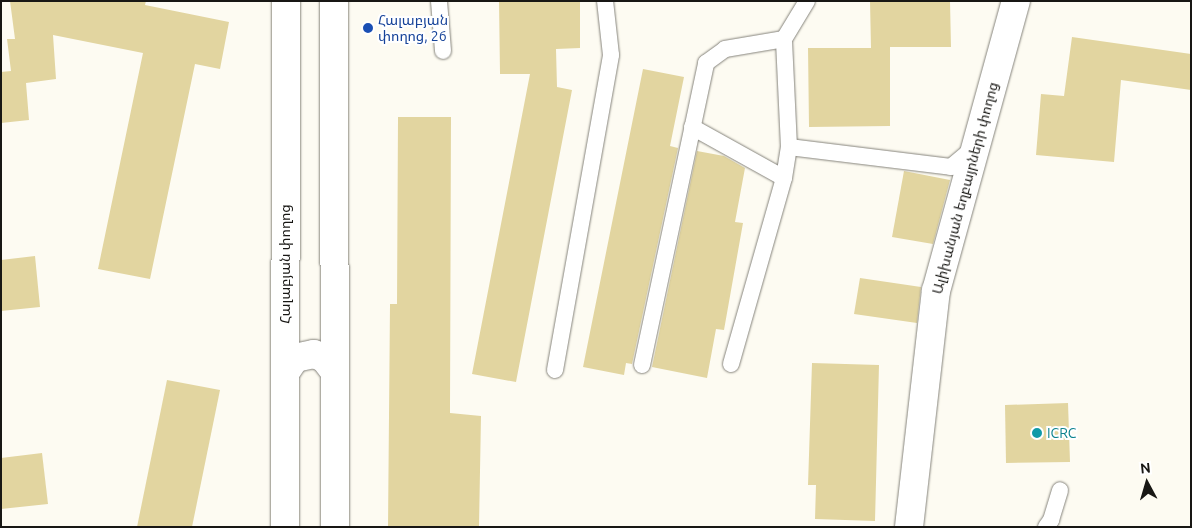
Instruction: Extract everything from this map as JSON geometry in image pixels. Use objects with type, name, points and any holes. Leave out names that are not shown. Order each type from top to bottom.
[{"type":"main road","name":"Հալաբյան փողոց","points":[[285,527],[286,1]]},
{"type":"main road","points":[[334,1],[335,527]]},
{"type":"main road","name":"Ալիխանյան եղբայրների փողոց","points":[[909,527],[936,292],[974,148],[1016,1]]},
{"type":"main road","points":[[285,373],[295,358],[314,354],[324,358],[334,371]]},
{"type":"lane","points":[[439,1],[442,51]]},
{"type":"lane","points":[[555,370],[611,54],[605,1]]},
{"type":"lane","points":[[731,364],[784,178],[790,147],[784,39],[806,1]]},
{"type":"lane","points":[[642,365],[706,64],[725,48],[784,39]]},
{"type":"lane","points":[[692,127],[784,178]]},
{"type":"lane","points":[[790,147],[951,167],[974,148]]},
{"type":"lane","points":[[1046,527],[1051,520],[1060,490]]},
{"type":"building","points":[[10,1],[146,1],[145,5],[229,22],[220,69],[195,64],[150,279],[98,269],[143,53],[53,35],[56,79],[26,83],[29,120],[1,123],[1,72],[11,71],[7,39],[15,39]]},
{"type":"building","points":[[499,1],[580,1],[580,48],[556,49],[557,87],[572,90],[516,382],[472,374],[530,74],[500,74]]},
{"type":"building","points":[[870,1],[950,1],[951,47],[890,47],[890,126],[809,127],[808,48],[871,48]]},
{"type":"building","points":[[1072,37],[1191,54],[1191,90],[1121,80],[1114,162],[1036,155],[1041,94],[1064,96]]},
{"type":"building","points":[[643,69],[684,77],[670,146],[678,148],[632,364],[626,363],[624,375],[583,367]]},
{"type":"building","points":[[398,117],[451,117],[450,413],[481,416],[479,527],[388,527],[390,304],[397,304]]},
{"type":"building","points":[[697,151],[724,156],[745,168],[735,222],[743,223],[724,330],[716,329],[707,378],[652,367]]},
{"type":"building","points":[[904,171],[950,180],[933,244],[892,237]]},
{"type":"building","points":[[35,256],[40,307],[1,311],[1,260]]},
{"type":"building","points":[[860,278],[921,287],[917,323],[854,314]]},
{"type":"building","points":[[812,363],[879,365],[875,521],[815,519],[816,485],[808,485]]},
{"type":"building","points":[[167,380],[220,390],[192,527],[137,527]]},
{"type":"building","name":"ICRC","points":[[1068,403],[1070,462],[1006,463],[1005,405]]},
{"type":"building","points":[[42,453],[48,504],[1,509],[1,458]]},
{"type":"place","name":"Հալաբյան փողոց, 26","points":[[368,28]]},
{"type":"place","name":"ICRC","points":[[1037,433]]}]
